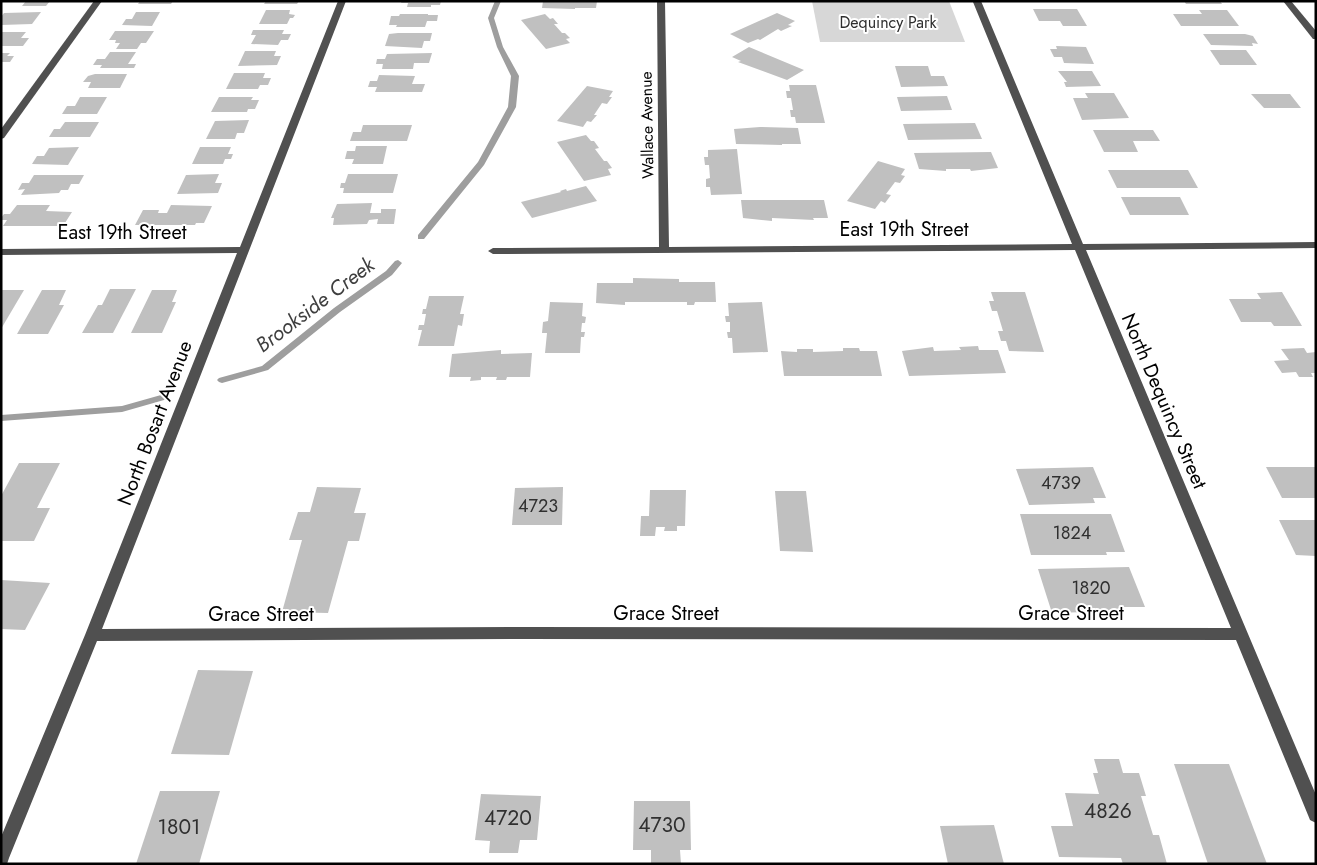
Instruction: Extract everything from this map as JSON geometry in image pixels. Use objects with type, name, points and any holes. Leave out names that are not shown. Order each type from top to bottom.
[{"type":"street","points":[[1,136],[98,1]]},
{"type":"street","name":"North Bosart Avenue","points":[[1,858],[92,635],[342,1]]},
{"type":"street","name":"Wallace Avenue","points":[[661,1],[664,249]]},
{"type":"street","points":[[1287,1],[1316,37]]},
{"type":"street","name":"North Dequincy Street","points":[[977,2],[1316,815]]},
{"type":"street","name":"East 19th Street","points":[[493,251],[1316,245]]},
{"type":"street","name":"East 19th Street","points":[[1,252],[244,250]]},
{"type":"street","name":"Grace Street","points":[[92,635],[519,632],[1240,634]]},
{"type":"green space","name":"Dequincy Park","points":[[812,1],[949,1],[965,42],[820,42]]},
{"type":"building","points":[[26,1],[50,1],[46,6],[22,6]]},
{"type":"building","points":[[140,1],[173,1],[171,4],[138,4]]},
{"type":"building","points":[[266,1],[299,1],[297,4],[264,4]]},
{"type":"building","points":[[402,1],[441,1],[440,5],[431,5],[431,7],[407,7],[408,3],[401,3]]},
{"type":"building","points":[[543,1],[597,1],[596,8],[575,9],[542,8]]},
{"type":"building","points":[[1184,1],[1220,1],[1222,4],[1186,4]]},
{"type":"building","points":[[1033,9],[1077,9],[1087,26],[1063,26],[1060,21],[1039,21]]},
{"type":"building","points":[[266,10],[290,10],[289,14],[295,15],[293,18],[290,18],[287,24],[259,24]]},
{"type":"building","points":[[1199,10],[1227,10],[1239,26],[1181,26],[1173,14],[1202,14]]},
{"type":"building","points":[[41,12],[32,24],[1,25],[1,17],[4,13]]},
{"type":"building","points":[[136,12],[160,12],[152,26],[122,25],[126,19],[132,19]]},
{"type":"building","points":[[777,13],[795,21],[788,25],[792,26],[781,31],[778,29],[760,40],[748,43],[730,34]]},
{"type":"building","points":[[400,14],[438,15],[437,21],[427,21],[425,27],[396,27],[397,25],[389,25],[391,16],[399,16]]},
{"type":"building","points":[[545,14],[550,19],[553,18],[558,24],[554,24],[562,33],[565,33],[570,38],[566,39],[570,43],[546,49],[521,20]]},
{"type":"building","points":[[253,30],[284,30],[282,34],[291,34],[288,40],[281,40],[278,45],[251,44],[256,35],[251,35]]},
{"type":"building","points":[[115,31],[154,31],[146,43],[141,43],[137,49],[116,49],[120,43],[115,43],[116,40],[109,40]]},
{"type":"building","points":[[1,32],[26,32],[21,38],[29,38],[23,46],[1,46]]},
{"type":"building","points":[[432,33],[430,41],[424,41],[422,48],[385,46],[389,34]]},
{"type":"building","points":[[1203,34],[1245,34],[1253,36],[1258,44],[1252,43],[1253,46],[1211,45]]},
{"type":"building","points":[[1056,46],[1086,47],[1094,64],[1064,63],[1062,57],[1054,57],[1050,49],[1057,49]]},
{"type":"building","points":[[749,47],[804,70],[787,80],[738,62],[741,61],[732,57]]},
{"type":"building","points":[[1210,50],[1246,50],[1257,65],[1220,65]]},
{"type":"building","points":[[245,51],[276,51],[274,56],[281,56],[277,65],[238,66]]},
{"type":"building","points":[[110,52],[136,52],[128,64],[136,64],[134,68],[100,68],[102,65],[93,65],[97,59],[105,59]]},
{"type":"building","points":[[1,53],[10,53],[7,56],[14,56],[10,62],[1,62]]},
{"type":"building","points":[[432,53],[429,63],[414,63],[413,69],[382,69],[383,64],[376,64],[377,59],[385,59],[387,54]]},
{"type":"building","points":[[895,66],[928,66],[931,76],[944,76],[948,86],[901,87]]},
{"type":"building","points":[[1058,71],[1092,71],[1101,86],[1066,87],[1064,82],[1067,82]]},
{"type":"building","points":[[234,73],[265,73],[263,78],[271,78],[268,85],[260,85],[258,89],[226,89]]},
{"type":"building","points":[[95,74],[127,74],[120,88],[88,88],[91,82],[83,82],[88,76]]},
{"type":"building","points":[[379,75],[415,76],[412,84],[425,84],[422,92],[375,92],[377,87],[368,87],[370,81],[377,81]]},
{"type":"building","points":[[789,85],[816,85],[825,123],[796,123],[795,117],[791,117],[790,110],[793,110],[791,98],[787,98],[786,91],[790,91]]},
{"type":"building","points":[[587,86],[613,91],[609,97],[612,97],[607,104],[602,103],[594,115],[597,115],[591,122],[587,121],[583,127],[557,121]]},
{"type":"building","points":[[1085,93],[1114,93],[1129,118],[1082,120],[1073,98],[1088,98]]},
{"type":"building","points":[[1251,94],[1290,94],[1301,108],[1264,108]]},
{"type":"building","points":[[947,96],[952,110],[901,111],[897,97]]},
{"type":"building","points":[[80,97],[107,97],[97,114],[62,114],[67,106],[75,106]]},
{"type":"building","points":[[219,97],[253,97],[251,100],[259,100],[255,109],[248,109],[247,112],[211,112]]},
{"type":"building","points":[[249,120],[244,133],[237,133],[235,139],[206,139],[215,121]]},
{"type":"building","points":[[65,122],[99,122],[90,137],[49,137],[54,129],[60,129]]},
{"type":"building","points":[[975,123],[982,139],[908,140],[903,124]]},
{"type":"building","points":[[363,125],[412,125],[407,141],[350,141],[353,132],[361,132]]},
{"type":"building","points":[[760,127],[798,128],[801,144],[736,144],[734,129]]},
{"type":"building","points":[[1093,130],[1153,130],[1160,141],[1133,141],[1138,152],[1104,152]]},
{"type":"building","points":[[586,135],[591,141],[594,141],[599,148],[595,149],[612,168],[608,169],[611,175],[584,181],[557,142]]},
{"type":"building","points":[[356,146],[387,146],[383,164],[352,164],[354,159],[345,159],[347,151],[355,151]]},
{"type":"building","points":[[79,147],[68,165],[32,164],[37,156],[44,156],[49,148]]},
{"type":"building","points":[[200,147],[231,147],[228,154],[233,154],[231,159],[225,159],[223,164],[192,164]]},
{"type":"building","points":[[737,149],[742,194],[711,195],[710,187],[706,187],[706,179],[710,178],[709,165],[705,165],[704,157],[708,157],[708,150]]},
{"type":"building","points":[[991,152],[998,168],[971,171],[970,169],[946,169],[946,171],[919,169],[914,153]]},
{"type":"building","points":[[878,161],[905,169],[901,175],[905,176],[900,183],[895,182],[886,194],[891,195],[885,203],[881,201],[875,209],[847,201]]},
{"type":"building","points":[[1108,170],[1188,170],[1198,188],[1117,188]]},
{"type":"building","points":[[219,174],[215,183],[222,183],[218,193],[177,194],[186,175]]},
{"type":"building","points":[[348,174],[398,174],[393,193],[343,193],[344,188],[340,188],[341,183],[345,183]]},
{"type":"building","points":[[34,175],[84,175],[79,184],[71,184],[68,190],[61,190],[59,193],[21,195],[25,189],[18,190],[22,183],[29,183]]},
{"type":"building","points":[[586,186],[597,201],[532,218],[521,202],[566,189],[567,191]]},
{"type":"building","points":[[1121,197],[1180,197],[1189,215],[1130,215]]},
{"type":"building","points":[[741,200],[824,200],[828,218],[813,218],[814,220],[772,218],[772,221],[743,218]]},
{"type":"building","points":[[372,203],[370,213],[381,213],[381,209],[396,209],[394,224],[377,224],[378,219],[369,220],[367,224],[333,225],[334,218],[331,218],[337,204]]},
{"type":"building","points":[[17,205],[50,205],[46,211],[72,212],[63,226],[3,226],[7,220],[1,220],[1,218],[4,214],[10,214]]},
{"type":"building","points":[[171,205],[212,206],[204,223],[196,223],[195,225],[135,225],[143,210],[159,210],[158,213],[167,213]]},
{"type":"building","points":[[633,278],[679,279],[679,282],[715,282],[716,302],[695,302],[694,305],[687,305],[687,302],[625,302],[625,305],[596,303],[597,283],[633,283]]},
{"type":"building","points":[[110,289],[136,289],[113,333],[82,333],[98,305],[102,305]]},
{"type":"building","points":[[1,290],[24,290],[1,329]]},
{"type":"building","points":[[42,290],[66,290],[59,305],[64,305],[48,334],[17,334]]},
{"type":"building","points":[[152,290],[177,290],[172,302],[176,302],[162,333],[131,333]]},
{"type":"building","points":[[991,292],[1025,292],[1044,352],[1009,351],[1006,341],[1001,341],[998,331],[1003,331],[997,311],[992,311],[989,301],[994,301]]},
{"type":"building","points":[[1282,292],[1302,326],[1274,326],[1271,322],[1241,322],[1229,299],[1261,299],[1257,293]]},
{"type":"building","points":[[429,296],[464,296],[460,314],[464,314],[462,326],[458,325],[454,346],[418,346],[422,330],[418,330],[419,325],[424,325],[426,314],[422,314],[423,309],[426,309]]},
{"type":"building","points":[[550,302],[583,303],[582,316],[586,317],[585,323],[582,323],[581,332],[585,332],[584,337],[581,337],[580,353],[545,353],[547,333],[542,333],[543,322],[548,321]]},
{"type":"building","points":[[762,302],[768,352],[733,353],[732,338],[728,338],[727,332],[730,332],[730,322],[726,322],[725,316],[729,316],[728,303]]},
{"type":"building","points":[[978,346],[979,350],[998,350],[1006,373],[909,376],[902,351],[933,347],[934,351],[961,350],[959,347]]},
{"type":"building","points":[[843,348],[877,351],[882,376],[784,376],[781,351],[797,352],[797,349],[813,349],[813,352],[843,351]]},
{"type":"building","points":[[1304,348],[1307,353],[1316,352],[1316,373],[1311,373],[1313,377],[1299,377],[1296,372],[1282,373],[1274,361],[1289,360],[1281,349]]},
{"type":"building","points":[[501,350],[501,354],[532,353],[530,377],[507,377],[506,380],[496,380],[497,377],[481,377],[481,380],[470,381],[471,377],[449,377],[452,354]]},
{"type":"building","points":[[19,463],[60,463],[37,508],[50,508],[34,541],[1,541],[1,496]]},
{"type":"building","points":[[1093,467],[1106,498],[1093,498],[1095,503],[1029,505],[1016,469]]},
{"type":"building","points":[[1266,467],[1316,467],[1316,498],[1282,498]]},
{"type":"building","points":[[317,487],[361,488],[354,513],[366,513],[359,541],[348,541],[328,613],[282,612],[302,540],[289,540],[298,512],[310,512]]},
{"type":"building","points":[[563,487],[562,525],[512,525],[515,488]]},
{"type":"building","points":[[650,490],[686,490],[685,526],[677,526],[677,531],[664,531],[665,527],[656,527],[655,536],[640,536],[641,516],[649,516]]},
{"type":"building","points":[[775,491],[806,491],[813,552],[780,551]]},
{"type":"building","points":[[1020,514],[1111,514],[1125,552],[1106,552],[1107,555],[1031,555]]},
{"type":"building","points":[[1279,520],[1316,520],[1316,556],[1296,555]]},
{"type":"building","points":[[1129,567],[1145,607],[1123,607],[1124,611],[1052,613],[1038,569]]},
{"type":"building","points":[[1,580],[50,583],[25,630],[1,629]]},
{"type":"building","points":[[198,670],[253,671],[229,755],[171,754]]},
{"type":"building","points":[[1094,759],[1119,759],[1123,773],[1139,773],[1146,796],[1141,796],[1153,835],[1159,835],[1167,864],[1123,864],[1121,858],[1059,857],[1051,826],[1073,826],[1065,793],[1099,794],[1093,773],[1098,773]]},
{"type":"building","points":[[1174,764],[1229,764],[1267,864],[1208,864]]},
{"type":"building","points":[[160,791],[220,791],[199,864],[136,864]]},
{"type":"building","points":[[481,794],[541,796],[537,840],[520,840],[518,853],[489,853],[490,841],[475,840]]},
{"type":"building","points":[[634,801],[690,801],[691,850],[680,850],[681,864],[651,864],[651,850],[633,850]]},
{"type":"building","points":[[994,825],[1004,864],[948,864],[940,826]]},
{"type":"waterway","name":"Brookside Creek","points":[[421,237],[481,163],[512,107],[515,76],[500,47],[491,18],[498,1]]},
{"type":"waterway","name":"Brookside Creek","points":[[222,380],[265,368],[337,310],[389,273],[398,263]]},
{"type":"waterway","name":"Brookside Creek","points":[[1,418],[122,409],[161,398]]}]
